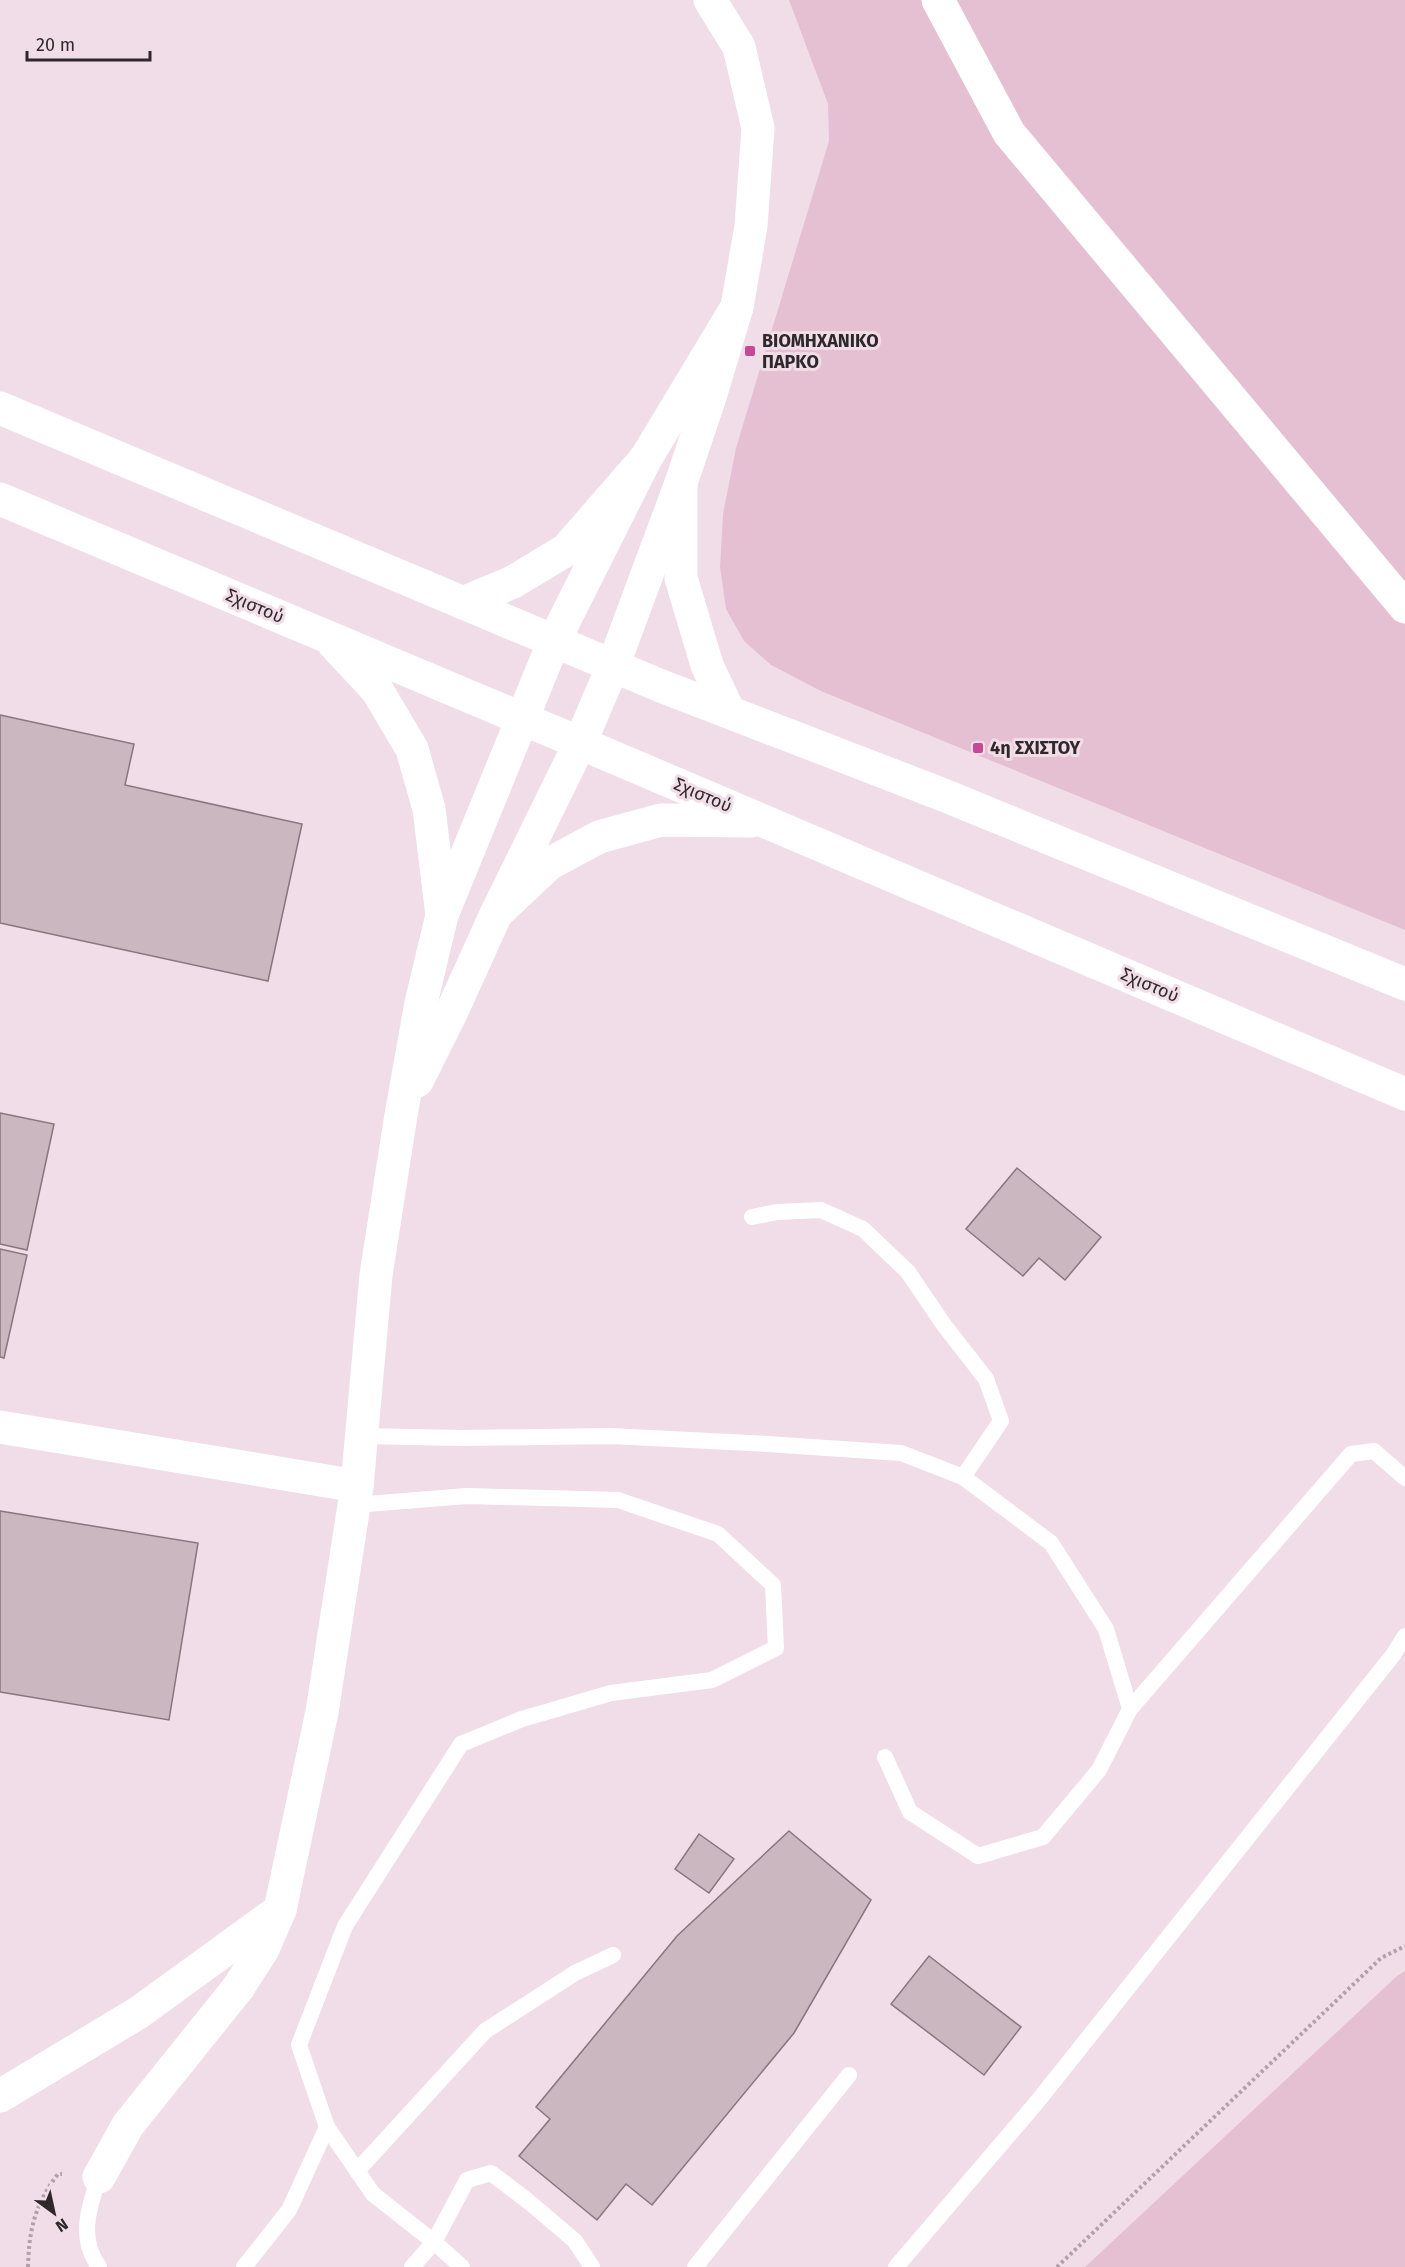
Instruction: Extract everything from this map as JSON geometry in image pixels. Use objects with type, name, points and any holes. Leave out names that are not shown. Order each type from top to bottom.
[{"type":"street","points":[[401,1115],[580,743],[613,666],[681,483],[738,307],[751,226],[759,128],[739,47],[710,0]]},
{"type":"street","points":[[938,0],[1009,133],[1405,607]]},
{"type":"street","points":[[99,2177],[128,2126],[238,1988],[263,1949],[280,1910],[322,1712],[355,1496],[376,1275],[421,1003],[442,915],[554,641],[646,458],[738,307]]},
{"type":"street","points":[[0,408],[613,666],[933,791],[1405,984]]},
{"type":"street","points":[[463,603],[513,582],[566,550],[646,458]]},
{"type":"street","points":[[681,483],[681,578],[707,665],[729,712]]},
{"type":"street","name":"Σχιστού","points":[[0,499],[766,821],[1405,1094]]},
{"type":"street","points":[[326,636],[377,690],[412,749],[429,809],[442,915]]},
{"type":"street","points":[[496,914],[549,864],[599,837],[661,820],[766,821]]},
{"type":"street","points":[[0,1427],[355,1496]]},
{"type":"street","points":[[0,2096],[138,2013],[280,1910]]},
{"type":"lane","points":[[752,1217],[777,1212],[821,1210],[863,1229],[908,1272],[944,1325],[986,1379],[1001,1421],[963,1476]]},
{"type":"lane","points":[[362,1436],[462,1438],[611,1436],[768,1443],[901,1453],[963,1476],[1051,1543],[1106,1629],[1130,1709]]},
{"type":"lane","points":[[885,1757],[910,1812],[978,1856],[1043,1837],[1098,1770],[1130,1709],[1351,1454],[1374,1451],[1405,1478]]},
{"type":"lane","points":[[355,1496],[618,1500],[718,1534],[773,1585],[776,1648],[712,1680],[611,1693],[522,1719],[461,1744],[345,1926],[299,2045],[327,2127],[373,2194],[434,2241],[462,2267]]},
{"type":"lane","points":[[896,2267],[1066,2065],[1259,1825],[1393,1655],[1405,1636]]},
{"type":"lane","points":[[357,2171],[485,2031],[575,1973],[613,1955]]},
{"type":"lane","points":[[695,2267],[849,2075]]},
{"type":"lane","points":[[244,2267],[289,2210],[327,2127]]},
{"type":"lane","points":[[412,2267],[434,2241],[467,2180],[491,2173],[528,2200],[575,2241],[592,2267]]},
{"type":"lane","points":[[99,2177],[86,2215],[88,2238],[99,2267]]},
{"type":"path","points":[[1057,2267],[1381,1958],[1405,1946]]},
{"type":"path","points":[[28,2267],[29,2237],[44,2193],[58,2174],[99,2177]]},
{"type":"shaded area","points":[[789,0],[1405,0],[1405,930],[821,691],[771,665],[744,641],[726,609],[720,567],[723,514],[736,448],[829,141],[828,104]]},
{"type":"shaded area","points":[[1405,1971],[1405,2267],[1085,2267],[1397,1976]]},
{"type":"building","points":[[0,715],[134,744],[125,785],[302,824],[268,981],[0,923]]},
{"type":"building","points":[[0,1113],[54,1124],[27,1250],[0,1244]]},
{"type":"building","points":[[1017,1168],[1101,1237],[1065,1280],[1039,1258],[1023,1276],[966,1229]]},
{"type":"building","points":[[0,1249],[27,1255],[4,1358],[0,1357]]},
{"type":"building","points":[[0,1511],[198,1543],[169,1720],[0,1692]]},
{"type":"building","points":[[789,1831],[871,1900],[794,2033],[652,2205],[626,2184],[597,2220],[519,2156],[550,2119],[536,2107],[677,1936]]},
{"type":"building","points":[[699,1834],[734,1859],[709,1893],[675,1869]]},
{"type":"building","points":[[929,1956],[1021,2027],[984,2075],[891,2004]]},
{"type":"place","name":"ΒΙΟΜΗΧΑΝΙΚΟ ΠΑΡΚΟ","points":[[750,351]]},
{"type":"place","name":"4η ΣΧΙΣΤΟΥ","points":[[978,748]]}]
